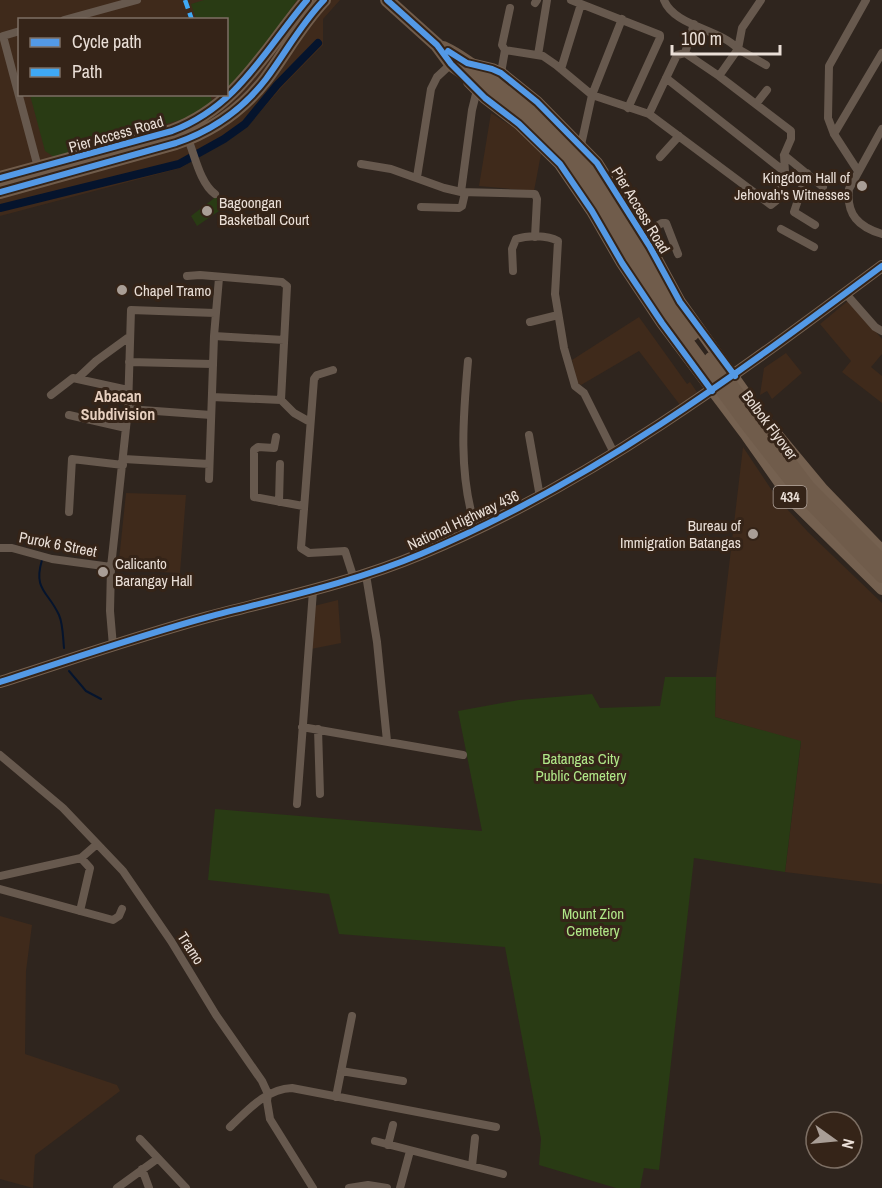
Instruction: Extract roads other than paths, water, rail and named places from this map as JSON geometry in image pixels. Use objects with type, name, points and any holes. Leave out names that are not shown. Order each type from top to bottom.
[{"type":"highway","name":"Pier Access Road","points":[[40,174],[172,131],[198,119],[240,86],[307,0]]},
{"type":"highway","points":[[0,178],[40,174],[188,139],[218,123],[241,106],[265,80],[302,26],[324,0]]},
{"type":"highway","name":"434","points":[[387,0],[459,66]]},
{"type":"highway","name":"Bolbok Flyover","points":[[459,66],[498,83],[544,121],[591,171],[610,198],[677,312],[729,384],[808,487],[882,561]]},
{"type":"highway","name":"Bolbok Flyover","points":[[498,83],[583,178],[669,318],[750,428],[801,493],[882,576]]},
{"type":"highway","points":[[0,192],[40,174]]},
{"type":"main road","name":"434","points":[[459,66],[477,90],[519,124],[560,164],[592,211],[621,263],[656,314],[792,500],[882,590]]},
{"type":"main road","name":"Pier Access Road","points":[[498,83],[537,102],[581,145],[608,178],[680,302],[735,376]]},
{"type":"main road","name":"National Highway 436","points":[[0,682],[211,616],[360,577],[421,554],[476,529],[540,497],[615,455],[735,376],[882,266]]},
{"type":"main road","name":"434","points":[[735,376],[759,413],[816,482],[882,551]]},
{"type":"street","points":[[71,18],[137,0]]},
{"type":"street","points":[[538,55],[547,0]]},
{"type":"street","points":[[571,0],[658,33],[660,38],[628,108]]},
{"type":"street","points":[[664,0],[670,10],[727,40],[766,65]]},
{"type":"street","points":[[719,76],[738,48],[742,28],[761,0]]},
{"type":"street","points":[[858,171],[834,134],[828,118],[829,66],[866,0]]},
{"type":"street","points":[[561,69],[581,4]]},
{"type":"street","points":[[498,83],[505,50],[502,45],[510,8]]},
{"type":"street","points":[[581,145],[592,96],[622,19]]},
{"type":"street","points":[[685,53],[694,24]]},
{"type":"street","points":[[18,32],[3,36],[18,92]]},
{"type":"street","points":[[505,50],[547,58],[592,96],[649,114],[769,205],[776,201],[785,172],[784,155],[791,139],[791,131],[719,76],[685,53],[677,55],[649,114]]},
{"type":"street","points":[[834,134],[882,53]]},
{"type":"street","points":[[417,177],[431,89],[437,77],[459,66]]},
{"type":"street","points":[[666,78],[785,172]]},
{"type":"street","points":[[421,207],[459,208],[462,206],[472,110],[477,90]]},
{"type":"street","points":[[756,104],[767,90]]},
{"type":"street","points":[[19,96],[40,174]]},
{"type":"street","points":[[882,129],[849,189],[847,200],[861,226],[882,234]]},
{"type":"street","points":[[660,157],[679,136]]},
{"type":"street","points":[[188,139],[204,180],[209,190],[215,195]]},
{"type":"street","points":[[784,155],[823,187]]},
{"type":"street","points":[[361,165],[391,169],[463,193],[535,194],[537,199],[535,237]]},
{"type":"street","points":[[807,173],[794,212],[815,225]]},
{"type":"street","points":[[642,235],[662,223],[666,224],[678,254]]},
{"type":"street","points":[[781,229],[814,247]]},
{"type":"street","points":[[513,271],[514,242],[519,237],[554,239],[558,242],[554,286],[564,348],[575,386],[584,393],[615,455]]},
{"type":"street","points":[[187,276],[200,275],[285,283],[287,286],[281,400]]},
{"type":"street","points":[[209,479],[212,364],[219,278]]},
{"type":"street","points":[[846,294],[875,327],[882,331]]},
{"type":"street","points":[[113,646],[110,611],[111,567],[128,409],[131,310],[215,313]]},
{"type":"street","points":[[530,322],[558,315]]},
{"type":"street","points":[[214,336],[284,340]]},
{"type":"street","points":[[78,378],[96,361],[129,337]]},
{"type":"street","points":[[468,361],[463,457],[468,505],[476,529]]},
{"type":"street","points":[[129,362],[212,364]]},
{"type":"street","points":[[333,370],[317,375],[314,379],[303,506],[302,549],[309,553],[345,551],[360,577],[376,634],[387,741]]},
{"type":"street","points":[[51,395],[73,378],[128,390]]},
{"type":"street","points":[[212,397],[281,400],[294,413],[310,422]]},
{"type":"street","points":[[128,409],[211,415]]},
{"type":"street","points":[[69,415],[126,428]]},
{"type":"street","points":[[529,435],[540,497]]},
{"type":"street","points":[[276,437],[274,448],[258,447],[254,450],[253,493],[256,498],[303,506]]},
{"type":"street","points":[[69,512],[72,459],[209,464]]},
{"type":"street","points":[[279,502],[280,464]]},
{"type":"street","name":"Purok 6 Street","points":[[0,548],[52,559],[111,567]]},
{"type":"street","points":[[297,804],[313,591]]},
{"type":"street","points":[[302,727],[463,755]]},
{"type":"street","points":[[318,729],[320,794]]},
{"type":"street","name":"Tramo","points":[[0,755],[57,802],[123,871],[257,1075],[268,1094],[270,1119],[313,1188]]},
{"type":"street","points":[[0,876],[81,858],[97,844]]},
{"type":"street","points":[[80,911],[90,868],[81,858]]},
{"type":"street","points":[[0,890],[114,920],[122,909]]},
{"type":"street","points":[[336,1097],[352,1016]]},
{"type":"street","points":[[341,1071],[403,1082]]},
{"type":"street","points":[[230,1127],[255,1102],[268,1094],[292,1088],[496,1127]]},
{"type":"street","points":[[388,1145],[393,1125]]},
{"type":"street","points":[[472,1166],[474,1138]]},
{"type":"street","points":[[140,1139],[186,1188]]},
{"type":"street","points":[[375,1142],[502,1174]]},
{"type":"street","points":[[400,1188],[411,1151]]},
{"type":"street","points":[[117,1188],[157,1159]]},
{"type":"street","points":[[142,1169],[149,1188]]},
{"type":"street","points":[[349,1188],[368,1185],[387,1188]]},
{"type":"waterway","points":[[0,208],[179,164],[224,139],[245,124],[277,85],[318,43]]},
{"type":"waterway","points":[[42,560],[39,578],[43,590],[59,615],[64,648]]},
{"type":"waterway","points":[[69,671],[86,691],[101,699]]},
{"type":"place","name":"Kingdom Hall of Jehovah's Witnesses","points":[[862,186]]},
{"type":"place","name":"Bagoongan Basketball Court","points":[[207,211]]},
{"type":"place","name":"Chapel Tramo","points":[[122,290]]},
{"type":"place","name":"Bureau of Immigration Batangas","points":[[753,534]]},
{"type":"place","name":"Calicanto Barangay Hall","points":[[103,572]]},
{"type":"district","name":"Abacan Subdivision","points":[[118,405]]},
{"type":"park label","name":"Batangas City Public Cemetery","points":[[581,766]]},
{"type":"park label","name":"Mount Zion Cemetery","points":[[593,922]]}]
